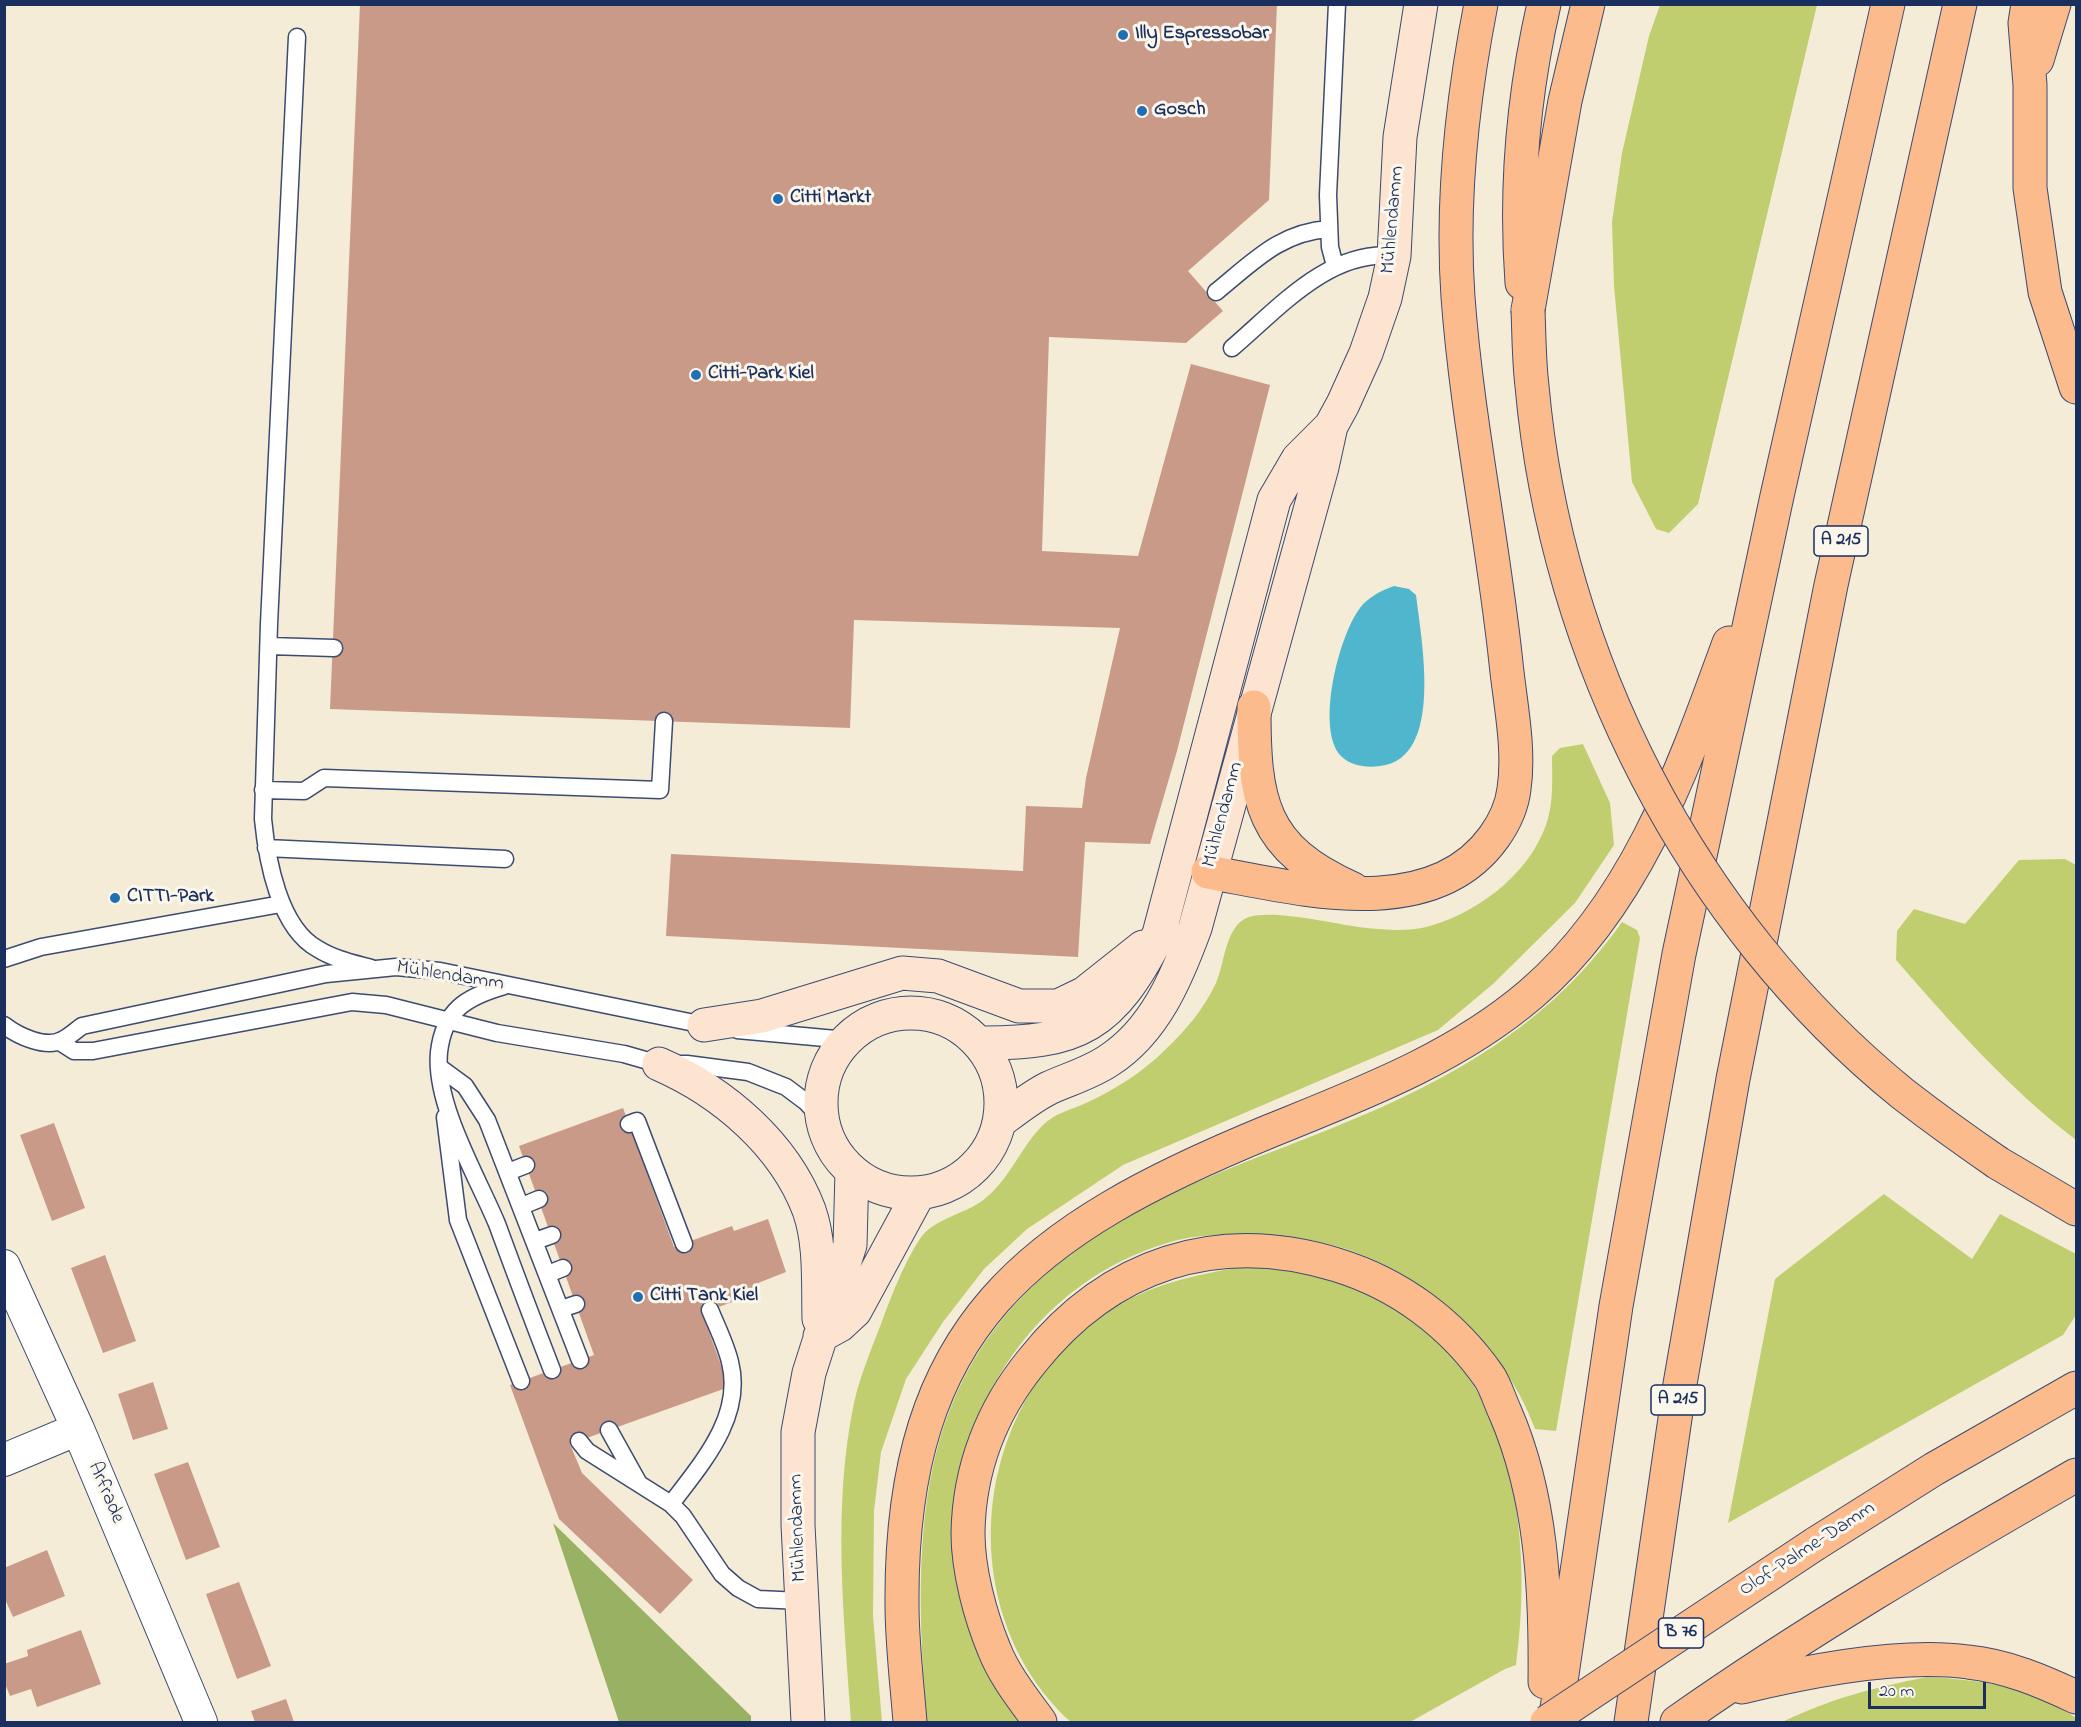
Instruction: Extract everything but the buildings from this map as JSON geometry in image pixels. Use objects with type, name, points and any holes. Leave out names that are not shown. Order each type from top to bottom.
[{"type":"highway","points":[[1208,872],[1313,891],[1389,894],[1414,889],[1457,873],[1494,836],[1508,813],[1514,790],[1514,747],[1496,568],[1466,384],[1458,295],[1455,210],[1458,156],[1481,4]]},
{"type":"highway","points":[[1544,4],[1528,89],[1519,173],[1519,240],[1522,285],[1528,310],[1532,387],[1545,474],[1561,547],[1588,639],[1633,753],[1680,840],[1713,888],[1771,962],[1817,1014],[1902,1093],[1998,1163],[2076,1209]]},
{"type":"highway","points":[[1528,310],[1565,101],[1588,4]]},
{"type":"highway","points":[[1555,1722],[1616,1306],[1666,1024],[1777,496],[1888,4]]},
{"type":"highway","name":"A 215","points":[[1632,1722],[1680,1384],[1733,1079],[1831,585],[1960,4]]},
{"type":"highway","points":[[2028,4],[2025,23],[2030,85],[2030,188],[2045,292],[2076,387]]},
{"type":"highway","points":[[2030,85],[2054,4]]},
{"type":"highway","points":[[910,1722],[902,1606],[904,1546],[915,1457],[934,1399],[957,1350],[985,1309],[1020,1271],[1067,1234],[1118,1201],[1173,1173],[1359,1094],[1447,1052],[1494,1023],[1533,993],[1580,945],[1617,894],[1646,844],[1673,788],[1734,630],[1777,496]]},
{"type":"highway","points":[[1254,707],[1254,764],[1258,791],[1266,815],[1285,845],[1302,861],[1360,892]]},
{"type":"highway","points":[[1040,1722],[994,1650],[975,1583],[968,1534],[973,1483],[989,1426],[1014,1383],[1048,1341],[1077,1312],[1107,1290],[1138,1273],[1181,1258],[1224,1251],[1273,1252],[1316,1258],[1358,1271],[1388,1286],[1429,1313],[1460,1341],[1491,1380],[1516,1437],[1534,1503],[1541,1564],[1546,1722]]},
{"type":"highway","name":"Olof-Palme-Damm","points":[[1546,1722],[1815,1544],[1934,1469],[2076,1388]]},
{"type":"highway","points":[[1677,1722],[1801,1638],[1923,1562],[2076,1475]]},
{"type":"highway","points":[[1720,1692],[1795,1674],[1876,1664],[1967,1661],[2015,1672],[2076,1697]]},
{"type":"street","name":"Mühlendamm","points":[[999,1122],[1047,1089],[1107,1062],[1137,1035],[1175,979],[1195,927],[1208,872],[1317,485],[1331,426],[1366,353],[1385,298],[1394,255],[1400,137],[1421,4]]},
{"type":"street","name":"Mühlendamm","points":[[978,1043],[1006,1043],[1060,1037],[1096,1021],[1114,1005],[1142,967],[1159,934],[1274,500],[1298,459],[1331,426]]},
{"type":"street","points":[[1175,876],[1191,871],[1208,872]]},
{"type":"street","points":[[704,1025],[773,1012],[902,973],[938,976],[1019,1006],[1058,1006],[1085,993],[1159,934]]},
{"type":"street","name":"Mühlendamm","points":[[913,1013],[948,1021],[965,1030],[990,1060],[998,1080],[1001,1101],[999,1122],[995,1137],[977,1165],[950,1184],[919,1193],[883,1189],[852,1171],[833,1148],[823,1120],[821,1102],[825,1077],[836,1053],[847,1040],[876,1020],[913,1013]]},
{"type":"street","points":[[659,1064],[684,1075],[732,1108],[766,1141],[792,1177],[809,1211],[814,1230],[820,1336],[840,1325],[855,1311],[919,1193]]},
{"type":"street","name":"Mühlendamm","points":[[808,1722],[801,1601],[798,1432],[805,1386],[850,1245],[852,1171]]},
{"type":"street","name":"Arfrade","points":[[4,1266],[78,1429],[201,1722]]},
{"type":"street","points":[[4,1460],[78,1429]]},
{"type":"lane","points":[[1335,266],[1329,229],[1337,4]]},
{"type":"lane","points":[[297,37],[263,790],[266,848],[281,904],[300,935],[316,949],[344,961],[371,968]]},
{"type":"lane","points":[[1216,292],[1275,245],[1290,236],[1308,230],[1329,229]]},
{"type":"lane","points":[[1232,348],[1335,266],[1363,256],[1394,255]]},
{"type":"lane","points":[[269,646],[334,648]]},
{"type":"lane","points":[[263,790],[304,791],[324,778],[660,790],[664,721]]},
{"type":"lane","points":[[266,848],[505,859]]},
{"type":"lane","points":[[4,959],[41,947],[281,904]]},
{"type":"lane","name":"Mühlendamm","points":[[60,1042],[82,1026],[298,980],[371,968],[396,967],[440,971],[704,1025],[788,1036],[847,1040]]},
{"type":"lane","points":[[508,985],[480,993],[462,1002],[449,1019],[439,1053],[458,1220],[521,1381]]},
{"type":"lane","name":"Mühlendamm","points":[[4,1026],[27,1038],[44,1042],[60,1042],[74,1051],[93,1051],[352,1002],[386,1005],[449,1019],[497,1033],[624,1054],[659,1064],[710,1066],[761,1076],[795,1092],[823,1120]]},
{"type":"lane","points":[[440,1067],[465,1086],[482,1111],[498,1144],[535,1241],[556,1271],[581,1348]]},
{"type":"lane","points":[[442,1095],[496,1223],[552,1370]]},
{"type":"lane","points":[[629,1124],[637,1121],[646,1158],[659,1193],[672,1226],[684,1244]]},
{"type":"lane","points":[[508,1172],[526,1165]]},
{"type":"lane","points":[[522,1206],[539,1199]]},
{"type":"lane","points":[[535,1241],[552,1235]]},
{"type":"lane","points":[[671,1504],[712,1450],[728,1415],[733,1383],[712,1328],[710,1310]]},
{"type":"lane","points":[[609,1430],[640,1484]]},
{"type":"lane","points":[[579,1441],[587,1451],[671,1504],[683,1516],[723,1574],[738,1588],[758,1599],[801,1601]]},
{"type":"green space","points":[[1660,5],[1817,5],[1698,504],[1669,533],[1656,529],[1632,482],[1614,286],[1612,222],[1622,153],[1649,36]]},
{"type":"green space","points":[[1583,744],[1610,803],[1614,845],[1575,903],[1493,984],[1438,1030],[1123,1165],[1027,1229],[984,1269],[943,1322],[906,1379],[881,1452],[874,1511],[873,1616],[882,1722],[851,1722],[842,1562],[843,1482],[847,1443],[854,1403],[866,1363],[899,1279],[922,1236],[943,1220],[975,1205],[991,1193],[1000,1184],[1035,1134],[1048,1121],[1118,1086],[1157,1058],[1194,1019],[1206,1002],[1219,975],[1230,936],[1241,921],[1249,917],[1275,915],[1374,929],[1416,929],[1461,914],[1497,891],[1526,861],[1538,844],[1546,825],[1551,799],[1552,756],[1560,748]]},
{"type":"green space","points":[[2065,859],[2076,865],[2076,1140],[2004,1077],[1896,960],[1897,931],[1914,909],[1965,924],[2019,860]]},
{"type":"green space","points":[[1622,922],[1637,930],[1640,938],[1556,1431],[1535,1429],[1519,1394],[1498,1361],[1474,1331],[1446,1305],[1425,1288],[1402,1274],[1355,1252],[1304,1239],[1278,1236],[1212,1235],[1174,1241],[1132,1256],[1095,1276],[1061,1302],[1031,1331],[1006,1365],[985,1402],[969,1442],[958,1484],[995,1685],[1019,1722],[927,1722],[922,1640],[922,1563],[928,1492],[944,1426],[971,1365],[1011,1309],[1067,1257],[1140,1210],[1210,1177],[1415,1092],[1492,1047],[1562,992],[1593,959]]},
{"type":"green space","points":[[1884,1194],[1972,1259],[2000,1214],[2076,1254],[2076,1315],[2063,1335],[1728,1523],[1775,1279]]},
{"type":"green space","points":[[1241,1267],[1309,1275],[1352,1288],[1372,1297],[1435,1336],[1468,1376],[1488,1413],[1503,1453],[1514,1494],[1520,1537],[1522,1580],[1516,1665],[1410,1722],[1071,1722],[1032,1676],[1006,1623],[993,1565],[992,1506],[1005,1449],[1029,1395],[1065,1347],[1112,1309],[1158,1287],[1207,1273]]},
{"type":"green space","points":[[553,1523],[751,1716],[751,1722],[619,1722]]},
{"type":"green space","points":[[1927,1677],[1986,1683],[2023,1692],[2059,1707],[2076,1718],[2076,1722],[1782,1722],[1818,1706],[1853,1695]]},
{"type":"water","points":[[1394,586],[1409,589],[1416,595],[1424,666],[1421,720],[1414,742],[1400,758],[1380,766],[1359,766],[1341,756],[1333,743],[1330,704],[1333,682],[1345,639],[1360,608],[1375,595]]},
{"type":"place","name":"Illy Espressobar","points":[[1123,35]]},
{"type":"place","name":"Gosch","points":[[1142,111]]},
{"type":"place","name":"Citti Markt","points":[[778,199]]},
{"type":"place","name":"Citti-Park Kiel","points":[[696,375]]},
{"type":"place","name":"CITTI-Park","points":[[115,898]]},
{"type":"place","name":"Citti Tank Kiel","points":[[638,1297]]}]
